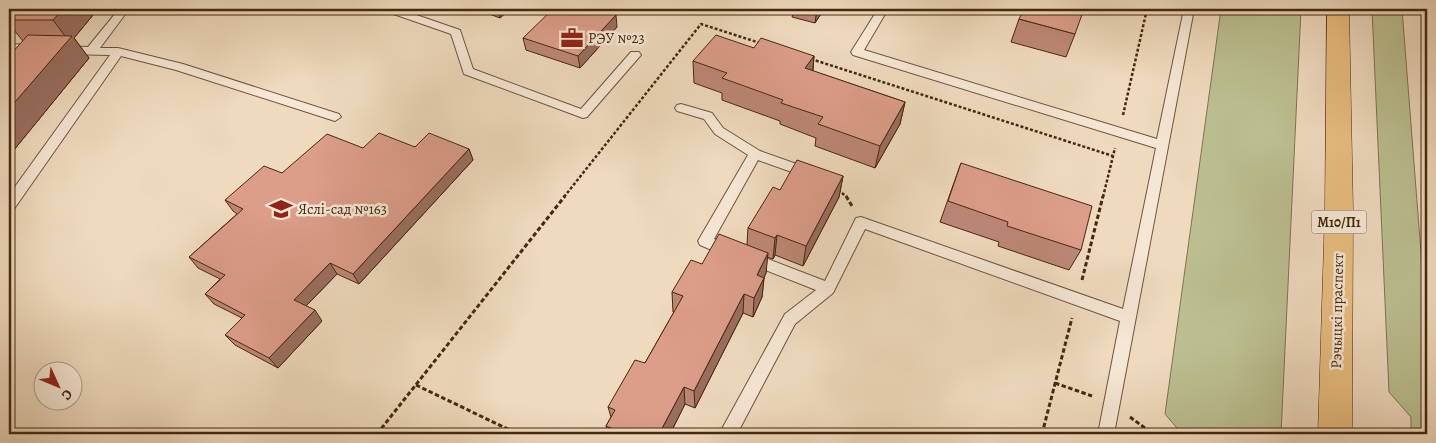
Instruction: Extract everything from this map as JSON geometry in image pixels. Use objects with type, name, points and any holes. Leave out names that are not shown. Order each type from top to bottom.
[{"type":"main road","name":"Рэчыцкі праспект","points":[[1335,434],[1339,212],[1338,9]]},
{"type":"lane","points":[[92,50],[124,9]]},
{"type":"lane","points":[[389,9],[456,32],[468,72],[583,114],[635,55]]},
{"type":"lane","points":[[883,9],[857,52],[1161,145]]},
{"type":"lane","points":[[1106,434],[1189,9]]},
{"type":"lane","points":[[9,48],[118,52],[179,67],[335,117]]},
{"type":"lane","points":[[9,205],[118,52]]},
{"type":"lane","points":[[681,108],[708,116],[719,131],[755,154],[803,171]]},
{"type":"lane","points":[[755,154],[705,241],[828,289]]},
{"type":"lane","points":[[729,433],[790,319],[828,289],[861,222],[1129,318]]},
{"type":"path","points":[[1042,434],[1119,133],[1148,9]]},
{"type":"path","points":[[1424,9],[1427,36]]},
{"type":"path","points":[[377,434],[701,24],[766,45]]},
{"type":"path","points":[[804,57],[1113,156]]},
{"type":"path","points":[[803,171],[845,194],[861,222]]},
{"type":"path","points":[[416,385],[518,434]]},
{"type":"green space","points":[[1221,9],[1301,9],[1281,434],[1182,434],[1165,414]]},
{"type":"green space","points":[[1372,9],[1402,9],[1427,330],[1427,434],[1411,434],[1411,417],[1389,392]]},
{"type":"building","points":[[15,9],[63,9],[53,20],[9,20],[9,16]]},
{"type":"building","name":"РЭУ №23","points":[[553,9],[595,9],[616,15],[578,56],[523,38]]},
{"type":"building","points":[[1024,9],[1084,9],[1075,34],[1019,19]]},
{"type":"building","points":[[28,35],[72,36],[9,109],[9,56]]},
{"type":"building","points":[[716,35],[754,48],[761,38],[814,56],[805,68],[905,102],[880,146],[818,124],[823,117],[781,103],[783,100],[722,78],[727,73],[693,61]]},
{"type":"building","points":[[379,133],[415,147],[429,133],[469,149],[353,274],[330,263],[294,300],[315,310],[269,358],[225,335],[245,315],[205,294],[225,275],[189,257],[243,209],[225,200],[264,166],[282,173],[327,134],[363,148]]},
{"type":"building","points":[[797,160],[843,176],[806,246],[777,235],[775,238],[748,228],[773,187],[780,190]]},
{"type":"building","points":[[961,163],[1092,206],[1081,250],[1007,226],[1008,222],[948,201]]},
{"type":"building","points":[[719,234],[768,253],[757,275],[764,278],[754,298],[744,294],[694,391],[684,387],[659,434],[626,434],[606,426],[615,410],[608,407],[635,360],[645,363],[683,296],[672,292],[691,260],[702,264]]},
{"type":"building","points":[[790,430],[798,434],[789,434]]},
{"type":"place","name":"РЭУ №23","points":[[572,38]]},
{"type":"place","name":"Яслі-сад №163","points":[[281,209]]}]
